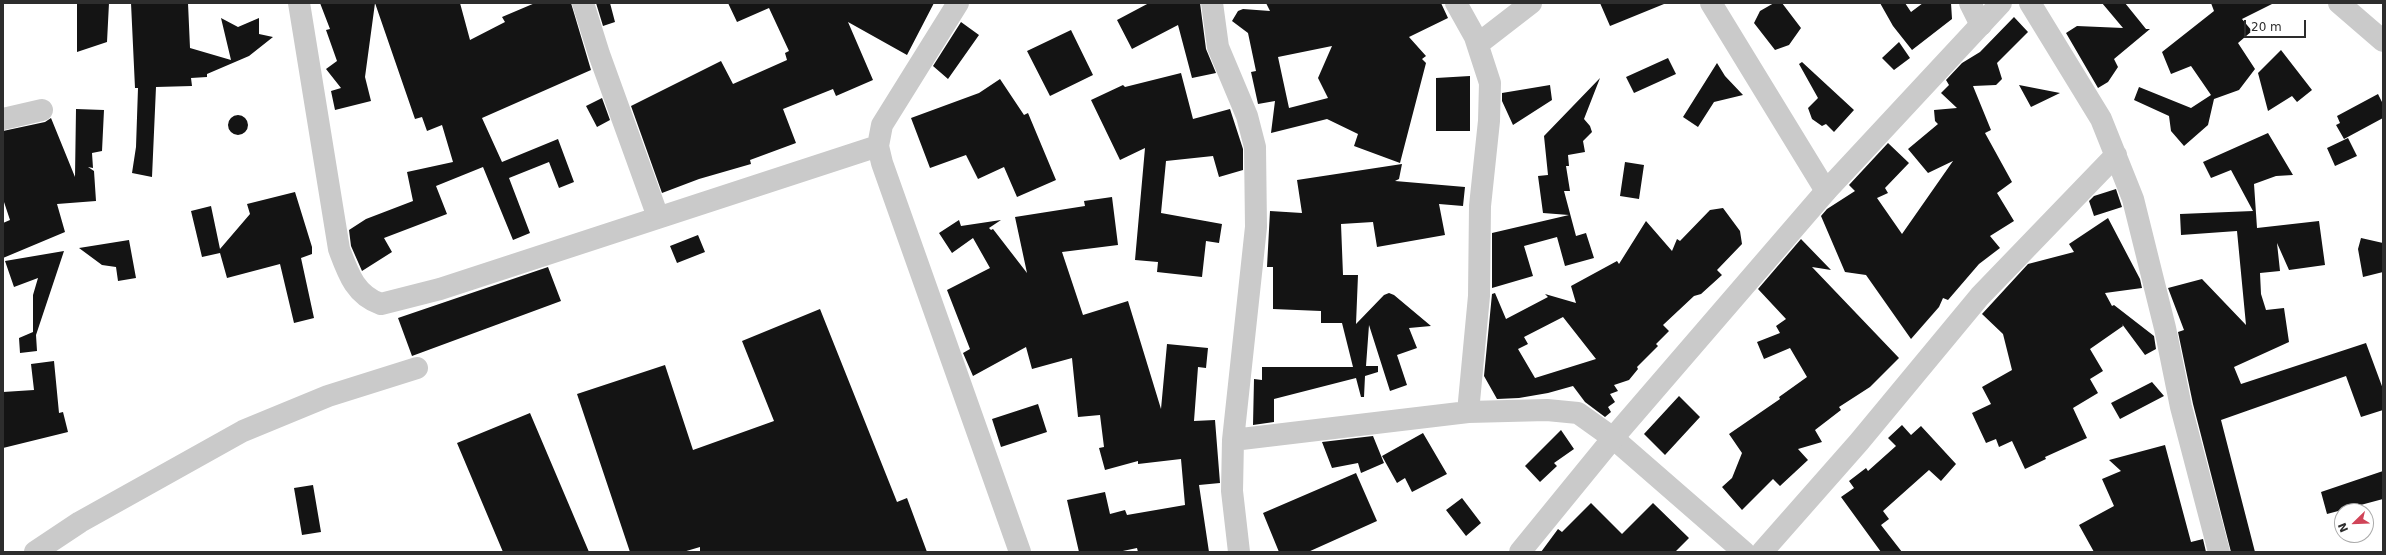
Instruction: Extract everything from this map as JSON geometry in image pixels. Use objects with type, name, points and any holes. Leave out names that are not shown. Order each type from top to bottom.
[{"type":"street","points":[[299,3],[339,249],[353,284],[374,302],[381,304],[398,302],[440,289],[878,146]]},
{"type":"street","points":[[583,3],[599,54],[658,217]]},
{"type":"street","points":[[958,3],[882,125],[878,146],[882,163],[1020,552]]},
{"type":"street","points":[[1212,3],[1218,47],[1248,116],[1255,147],[1256,227],[1233,440],[1232,491],[1239,552]]},
{"type":"street","points":[[1456,3],[1478,44],[1490,83],[1489,121],[1480,206],[1478,296],[1468,412]]},
{"type":"street","points":[[1478,44],[1531,3]]},
{"type":"street","points":[[1711,3],[1826,191]]},
{"type":"street","points":[[1970,3],[1982,25]]},
{"type":"street","points":[[1520,552],[1613,438],[1826,191],[2001,3]]},
{"type":"street","points":[[2030,3],[2101,119],[2133,200],[2147,252],[2181,407],[2219,552]]},
{"type":"street","points":[[2339,3],[2383,41]]},
{"type":"street","points":[[3,119],[42,110]]},
{"type":"street","points":[[1762,552],[1859,442],[1980,296],[2116,155]]},
{"type":"street","points":[[35,552],[80,522],[243,431],[328,396],[417,368]]},
{"type":"street","points":[[1233,440],[1468,412],[1547,410],[1578,413],[1613,438],[1744,552]]},
{"type":"building","points":[[77,3],[109,3],[107,42],[77,52]]},
{"type":"building","points":[[131,3],[188,3],[190,48],[231,60],[221,18],[238,27],[259,18],[259,34],[273,37],[249,56],[207,74],[207,77],[191,78],[192,86],[156,87],[152,177],[132,173],[136,147],[138,88],[135,88]]},
{"type":"building","points":[[320,3],[375,3],[365,77],[371,101],[335,110],[331,91],[341,88],[326,69],[337,61],[326,30],[330,29]]},
{"type":"building","points":[[375,3],[460,3],[470,40],[505,22],[502,17],[535,3],[571,3],[591,70],[482,118],[502,162],[558,139],[574,182],[559,188],[549,162],[509,178],[530,233],[513,240],[483,167],[436,186],[447,214],[384,238],[392,252],[362,271],[351,246],[349,230],[366,219],[413,201],[407,172],[453,162],[442,125],[427,131],[422,117],[415,119]]},
{"type":"building","points":[[596,3],[610,3],[615,22],[603,26]]},
{"type":"building","points":[[728,3],[934,3],[907,55],[848,22],[873,80],[836,96],[833,89],[783,109],[796,143],[750,160],[751,164],[699,179],[662,193],[631,106],[721,61],[733,84],[787,60],[785,53],[789,51],[769,8],[737,22]]},
{"type":"building","points":[[1149,3],[1200,3],[1206,49],[1216,73],[1192,78],[1178,25],[1132,49],[1117,20]]},
{"type":"building","points":[[1266,3],[1441,3],[1448,18],[1409,37],[1426,56],[1422,59],[1426,63],[1400,163],[1354,146],[1358,134],[1327,119],[1271,133],[1275,101],[1258,104],[1251,72],[1256,71],[1248,33],[1232,21],[1238,11],[1243,9],[1270,11]],"holes":[[[1332,46],[1318,78],[1328,98],[1289,108],[1278,57]]]},
{"type":"building","points":[[1600,3],[1664,3],[1664,4],[1610,26]]},
{"type":"building","points":[[1774,3],[1782,3],[1801,28],[1789,45],[1775,50],[1754,23],[1760,11]]},
{"type":"building","points":[[1880,3],[1905,3],[1911,12],[1923,3],[1951,3],[1952,19],[1912,50],[1893,26]]},
{"type":"building","points":[[2102,3],[2125,3],[2146,29],[2150,29],[2114,59],[2118,67],[2108,82],[2098,88],[2066,33],[2077,26],[2123,28]]},
{"type":"building","points":[[2211,3],[2274,3],[2242,19],[2252,31],[2238,43],[2255,69],[2239,90],[2214,99],[2208,125],[2184,146],[2171,131],[2169,116],[2134,100],[2139,87],[2191,108],[2211,95],[2191,66],[2171,74],[2162,52],[2214,11]]},
{"type":"building","points":[[2014,17],[2028,32],[1997,63],[2002,79],[1996,85],[1973,86],[1991,130],[1985,133],[2012,182],[1997,193],[2014,221],[1990,236],[2000,248],[1979,264],[1948,300],[1943,298],[1939,307],[1911,339],[1866,275],[1845,272],[1821,216],[1827,209],[1855,191],[1849,185],[1888,143],[1909,163],[1885,188],[1888,193],[1877,198],[1902,234],[1953,161],[1928,173],[1908,149],[1938,124],[1935,121],[1934,110],[1957,108],[1941,93],[1949,85],[1946,80],[1962,63],[1980,52]]},
{"type":"building","points":[[961,22],[979,35],[948,79],[933,66]]},
{"type":"building","points":[[1071,30],[1093,75],[1050,96],[1027,51]]},
{"type":"building","points":[[1899,42],[1910,58],[1894,70],[1882,58]]},
{"type":"building","points":[[2281,50],[2312,90],[2297,102],[2292,96],[2268,111],[2258,73]]},
{"type":"building","points":[[1668,58],[1676,74],[1634,93],[1626,77]]},
{"type":"building","points":[[1802,62],[1854,110],[1834,132],[1826,124],[1822,126],[1812,119],[1808,108],[1818,98],[1799,64]]},
{"type":"building","points":[[1717,63],[1725,76],[1743,95],[1714,102],[1698,127],[1683,117]]},
{"type":"building","points":[[1181,73],[1193,119],[1230,109],[1243,149],[1243,170],[1219,177],[1213,156],[1166,161],[1161,213],[1222,224],[1219,243],[1206,241],[1202,277],[1157,272],[1158,262],[1135,260],[1145,148],[1120,160],[1091,100],[1123,85],[1125,87]]},
{"type":"building","points":[[1470,76],[1470,131],[1436,131],[1436,78]]},
{"type":"building","points":[[1600,78],[1584,119],[1590,126],[1592,132],[1583,141],[1585,152],[1568,155],[1569,166],[1566,166],[1570,191],[1564,191],[1576,236],[1586,233],[1594,258],[1565,266],[1557,237],[1524,246],[1533,276],[1492,288],[1492,233],[1569,215],[1543,213],[1538,176],[1548,175],[1544,136]]},
{"type":"building","points":[[1000,79],[1024,115],[1028,113],[1056,180],[1017,197],[1004,167],[978,179],[966,155],[930,168],[911,118],[979,93]]},
{"type":"building","points":[[1550,85],[1552,100],[1513,125],[1502,101],[1502,93]]},
{"type":"building","points":[[2019,85],[2060,93],[2031,107]]},
{"type":"building","points":[[2378,94],[2383,104],[2383,118],[2344,139],[2336,125],[2340,123],[2337,116]]},
{"type":"building","points":[[602,98],[610,120],[597,127],[586,106]]},
{"type":"building","points":[[76,109],[104,110],[102,151],[92,153],[93,168],[88,167],[94,171],[96,201],[57,204],[65,232],[3,258],[3,223],[10,220],[3,199],[3,131],[45,122],[51,118],[75,177]]},
{"type":"building","points":[[238,115],[245,118],[248,125],[245,132],[238,135],[231,132],[228,125],[231,118]]},
{"type":"building","points":[[2268,133],[2293,175],[2276,176],[2254,184],[2257,228],[2319,221],[2325,265],[2289,270],[2277,243],[2280,271],[2260,273],[2261,294],[2266,310],[2284,308],[2289,342],[2234,367],[2241,384],[2366,343],[2383,389],[2383,410],[2361,417],[2346,376],[2221,420],[2255,552],[2231,552],[2193,404],[2178,332],[2184,330],[2168,288],[2202,279],[2246,325],[2237,231],[2181,235],[2180,214],[2253,211],[2231,170],[2211,178],[2203,162]]},
{"type":"building","points":[[2348,138],[2357,156],[2335,166],[2327,148]]},
{"type":"building","points":[[1625,162],[1644,165],[1639,199],[1620,196]]},
{"type":"building","points":[[1402,164],[1399,179],[1395,181],[1465,187],[1463,206],[1439,204],[1445,235],[1377,247],[1373,222],[1341,224],[1343,275],[1358,275],[1356,324],[1384,295],[1389,293],[1394,295],[1431,326],[1409,328],[1417,348],[1397,355],[1407,385],[1390,391],[1369,325],[1366,366],[1378,366],[1378,372],[1365,376],[1364,397],[1361,397],[1356,378],[1274,399],[1274,422],[1253,425],[1254,379],[1262,380],[1262,367],[1353,367],[1342,323],[1321,323],[1321,311],[1273,309],[1273,267],[1267,267],[1270,211],[1302,213],[1297,180]]},
{"type":"building","points":[[2116,189],[2122,207],[2094,216],[2089,201],[2094,196]]},
{"type":"building","points":[[295,192],[312,247],[312,254],[301,258],[314,318],[294,323],[280,264],[227,278],[220,253],[202,257],[191,211],[211,206],[220,249],[250,214],[247,204]]},
{"type":"building","points":[[1112,197],[1118,245],[1062,252],[1083,315],[1128,301],[1161,409],[1167,344],[1208,348],[1206,368],[1198,367],[1194,421],[1215,420],[1220,483],[1199,485],[1209,552],[1138,552],[1137,548],[1118,552],[1079,552],[1067,500],[1105,492],[1110,514],[1125,510],[1127,515],[1185,505],[1181,459],[1138,464],[1138,461],[1105,470],[1099,448],[1104,447],[1100,415],[1078,417],[1072,358],[1032,369],[1026,347],[973,376],[963,353],[970,349],[947,290],[990,268],[973,238],[952,253],[939,233],[959,220],[961,226],[1001,220],[989,228],[991,230],[993,229],[1027,273],[1015,217],[1085,206],[1084,201]]},
{"type":"building","points":[[1723,208],[1740,231],[1742,244],[1717,270],[1722,275],[1701,294],[1694,296],[1663,325],[1669,331],[1656,344],[1658,346],[1637,367],[1638,369],[1629,380],[1614,385],[1618,391],[1610,394],[1615,402],[1608,407],[1611,412],[1605,417],[1585,402],[1573,386],[1548,393],[1519,398],[1497,399],[1484,376],[1492,294],[1495,293],[1506,319],[1548,297],[1545,294],[1576,303],[1571,286],[1617,261],[1619,264],[1646,221],[1672,251],[1677,239],[1680,241],[1710,210]],"holes":[[[1563,317],[1596,359],[1535,378],[1518,349],[1528,344],[1524,337]]]},
{"type":"building","points":[[2108,218],[2140,279],[2142,288],[2105,293],[2112,306],[2114,305],[2154,336],[2156,349],[2145,355],[2122,324],[2123,326],[2090,349],[2103,371],[2090,379],[2098,393],[2073,408],[2087,438],[2045,457],[2046,459],[2025,469],[2012,441],[1999,447],[1996,439],[1986,443],[1972,413],[1991,404],[1982,387],[2012,370],[2003,334],[1982,314],[2028,264],[2074,252],[2069,244]]},
{"type":"building","points":[[698,235],[705,252],[677,263],[670,246]]},
{"type":"building","points":[[2361,238],[2383,243],[2383,272],[2363,277],[2358,249]]},
{"type":"building","points":[[1801,239],[1831,270],[1812,267],[1899,358],[1870,387],[1839,407],[1841,410],[1815,430],[1822,442],[1798,449],[1808,460],[1780,486],[1773,479],[1742,510],[1722,487],[1732,478],[1742,453],[1729,434],[1780,399],[1779,397],[1807,377],[1790,348],[1764,359],[1757,342],[1780,333],[1776,326],[1786,319],[1758,289]]},
{"type":"building","points":[[129,240],[136,278],[118,281],[116,267],[102,265],[79,248]]},
{"type":"building","points":[[64,251],[36,335],[37,351],[20,353],[19,338],[33,332],[33,295],[38,278],[14,287],[5,261]]},
{"type":"building","points":[[548,267],[561,301],[412,356],[398,318]]},
{"type":"building","points":[[820,309],[897,502],[907,498],[927,552],[700,552],[700,547],[683,552],[630,552],[577,394],[665,365],[693,450],[774,421],[742,341]]},
{"type":"building","points":[[54,361],[59,413],[63,412],[68,432],[3,448],[3,392],[34,390],[31,364]]},
{"type":"building","points":[[2152,382],[2164,396],[2120,419],[2111,403]]},
{"type":"building","points":[[1679,396],[1700,417],[1665,455],[1644,434]]},
{"type":"building","points":[[1038,404],[1047,432],[1001,447],[992,419]]},
{"type":"building","points":[[530,413],[589,552],[503,552],[457,443]]},
{"type":"building","points":[[1902,425],[1911,435],[1921,426],[1956,464],[1941,481],[1929,470],[1883,511],[1889,519],[1881,525],[1902,552],[1881,552],[1841,497],[1854,488],[1849,481],[1866,468],[1868,471],[1896,446],[1888,438]]},
{"type":"building","points":[[1561,430],[1574,449],[1554,463],[1557,466],[1540,482],[1525,466]]},
{"type":"building","points":[[1423,433],[1447,474],[1412,492],[1405,478],[1397,483],[1382,456]]},
{"type":"building","points":[[1373,436],[1384,463],[1361,473],[1358,463],[1332,468],[1322,442]]},
{"type":"building","points":[[2165,445],[2191,542],[2203,539],[2206,552],[2094,552],[2079,525],[2114,506],[2102,479],[2121,471],[2109,460]]},
{"type":"building","points":[[2383,471],[2383,499],[2368,503],[2334,503],[2334,512],[2327,514],[2321,492]]},
{"type":"building","points":[[1356,473],[1377,521],[1308,552],[1279,552],[1263,513]]},
{"type":"building","points":[[313,485],[321,532],[302,535],[294,488]]},
{"type":"building","points":[[1462,498],[1481,523],[1466,536],[1446,510]]},
{"type":"building","points":[[1591,503],[1622,534],[1653,503],[1689,538],[1675,552],[1541,552],[1558,529],[1562,532]]}]
